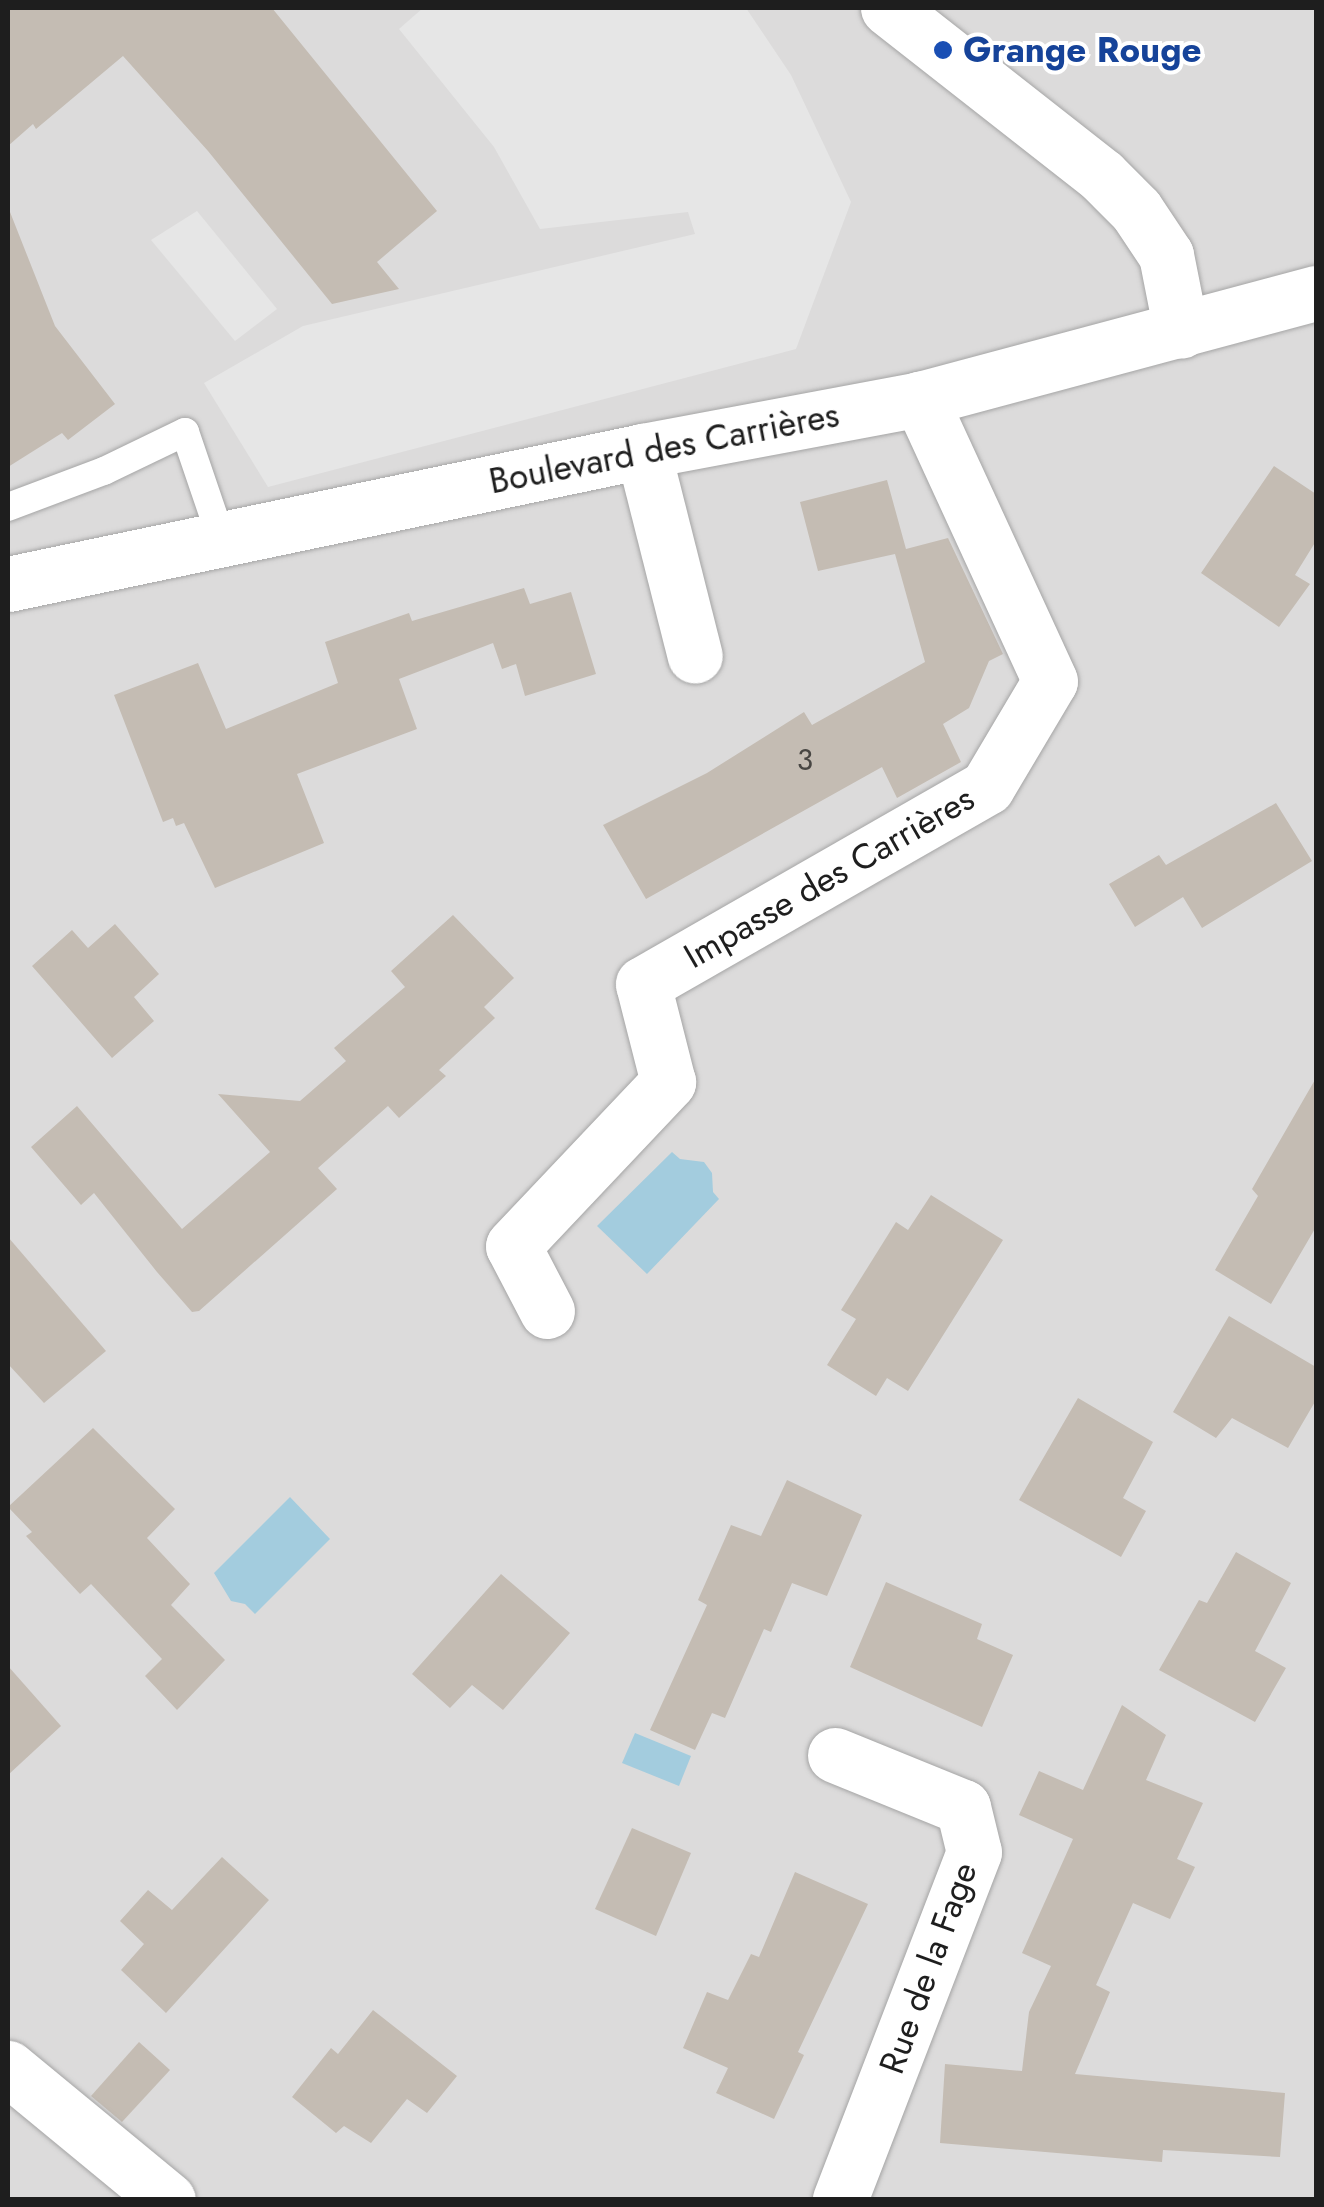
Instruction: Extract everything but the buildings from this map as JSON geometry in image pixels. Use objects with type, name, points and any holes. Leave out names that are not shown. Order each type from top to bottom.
[{"type":"street","points":[[888,8],[1102,176],[1136,210],[1166,255],[1181,331]]},
{"type":"street","name":"Boulevard des Carrières","points":[[8,584],[643,451],[920,400],[1316,293]]},
{"type":"street","name":"Impasse des Carrières","points":[[547,1311],[514,1246],[668,1082],[643,984],[986,787],[1050,681],[920,400]]},
{"type":"street","points":[[643,451],[695,656]]},
{"type":"street","name":"Rue de la Fage","points":[[835,1755],[963,1808],[974,1852],[847,2197]]},
{"type":"street","points":[[8,2068],[168,2200]]},
{"type":"lane","points":[[8,507],[104,471],[184,432],[221,538]]},
{"type":"shaded area","points":[[8,8],[1316,8],[1316,2199],[8,2199]]},
{"type":"shaded area","points":[[423,8],[746,8],[791,75],[851,202],[796,349],[268,487],[204,383],[303,326],[695,234],[688,212],[540,229],[494,147],[399,29]]},
{"type":"shaded area","points":[[197,211],[277,309],[235,341],[151,240]]},
{"type":"water","points":[[672,1152],[680,1159],[704,1162],[712,1173],[713,1192],[719,1199],[647,1274],[597,1226]]},
{"type":"water","points":[[290,1497],[330,1539],[255,1614],[245,1604],[231,1601],[214,1573]]},
{"type":"water","points":[[635,1733],[691,1756],[679,1786],[622,1763]]},
{"type":"place","name":"Grange Rouge","points":[[943,50]]}]
